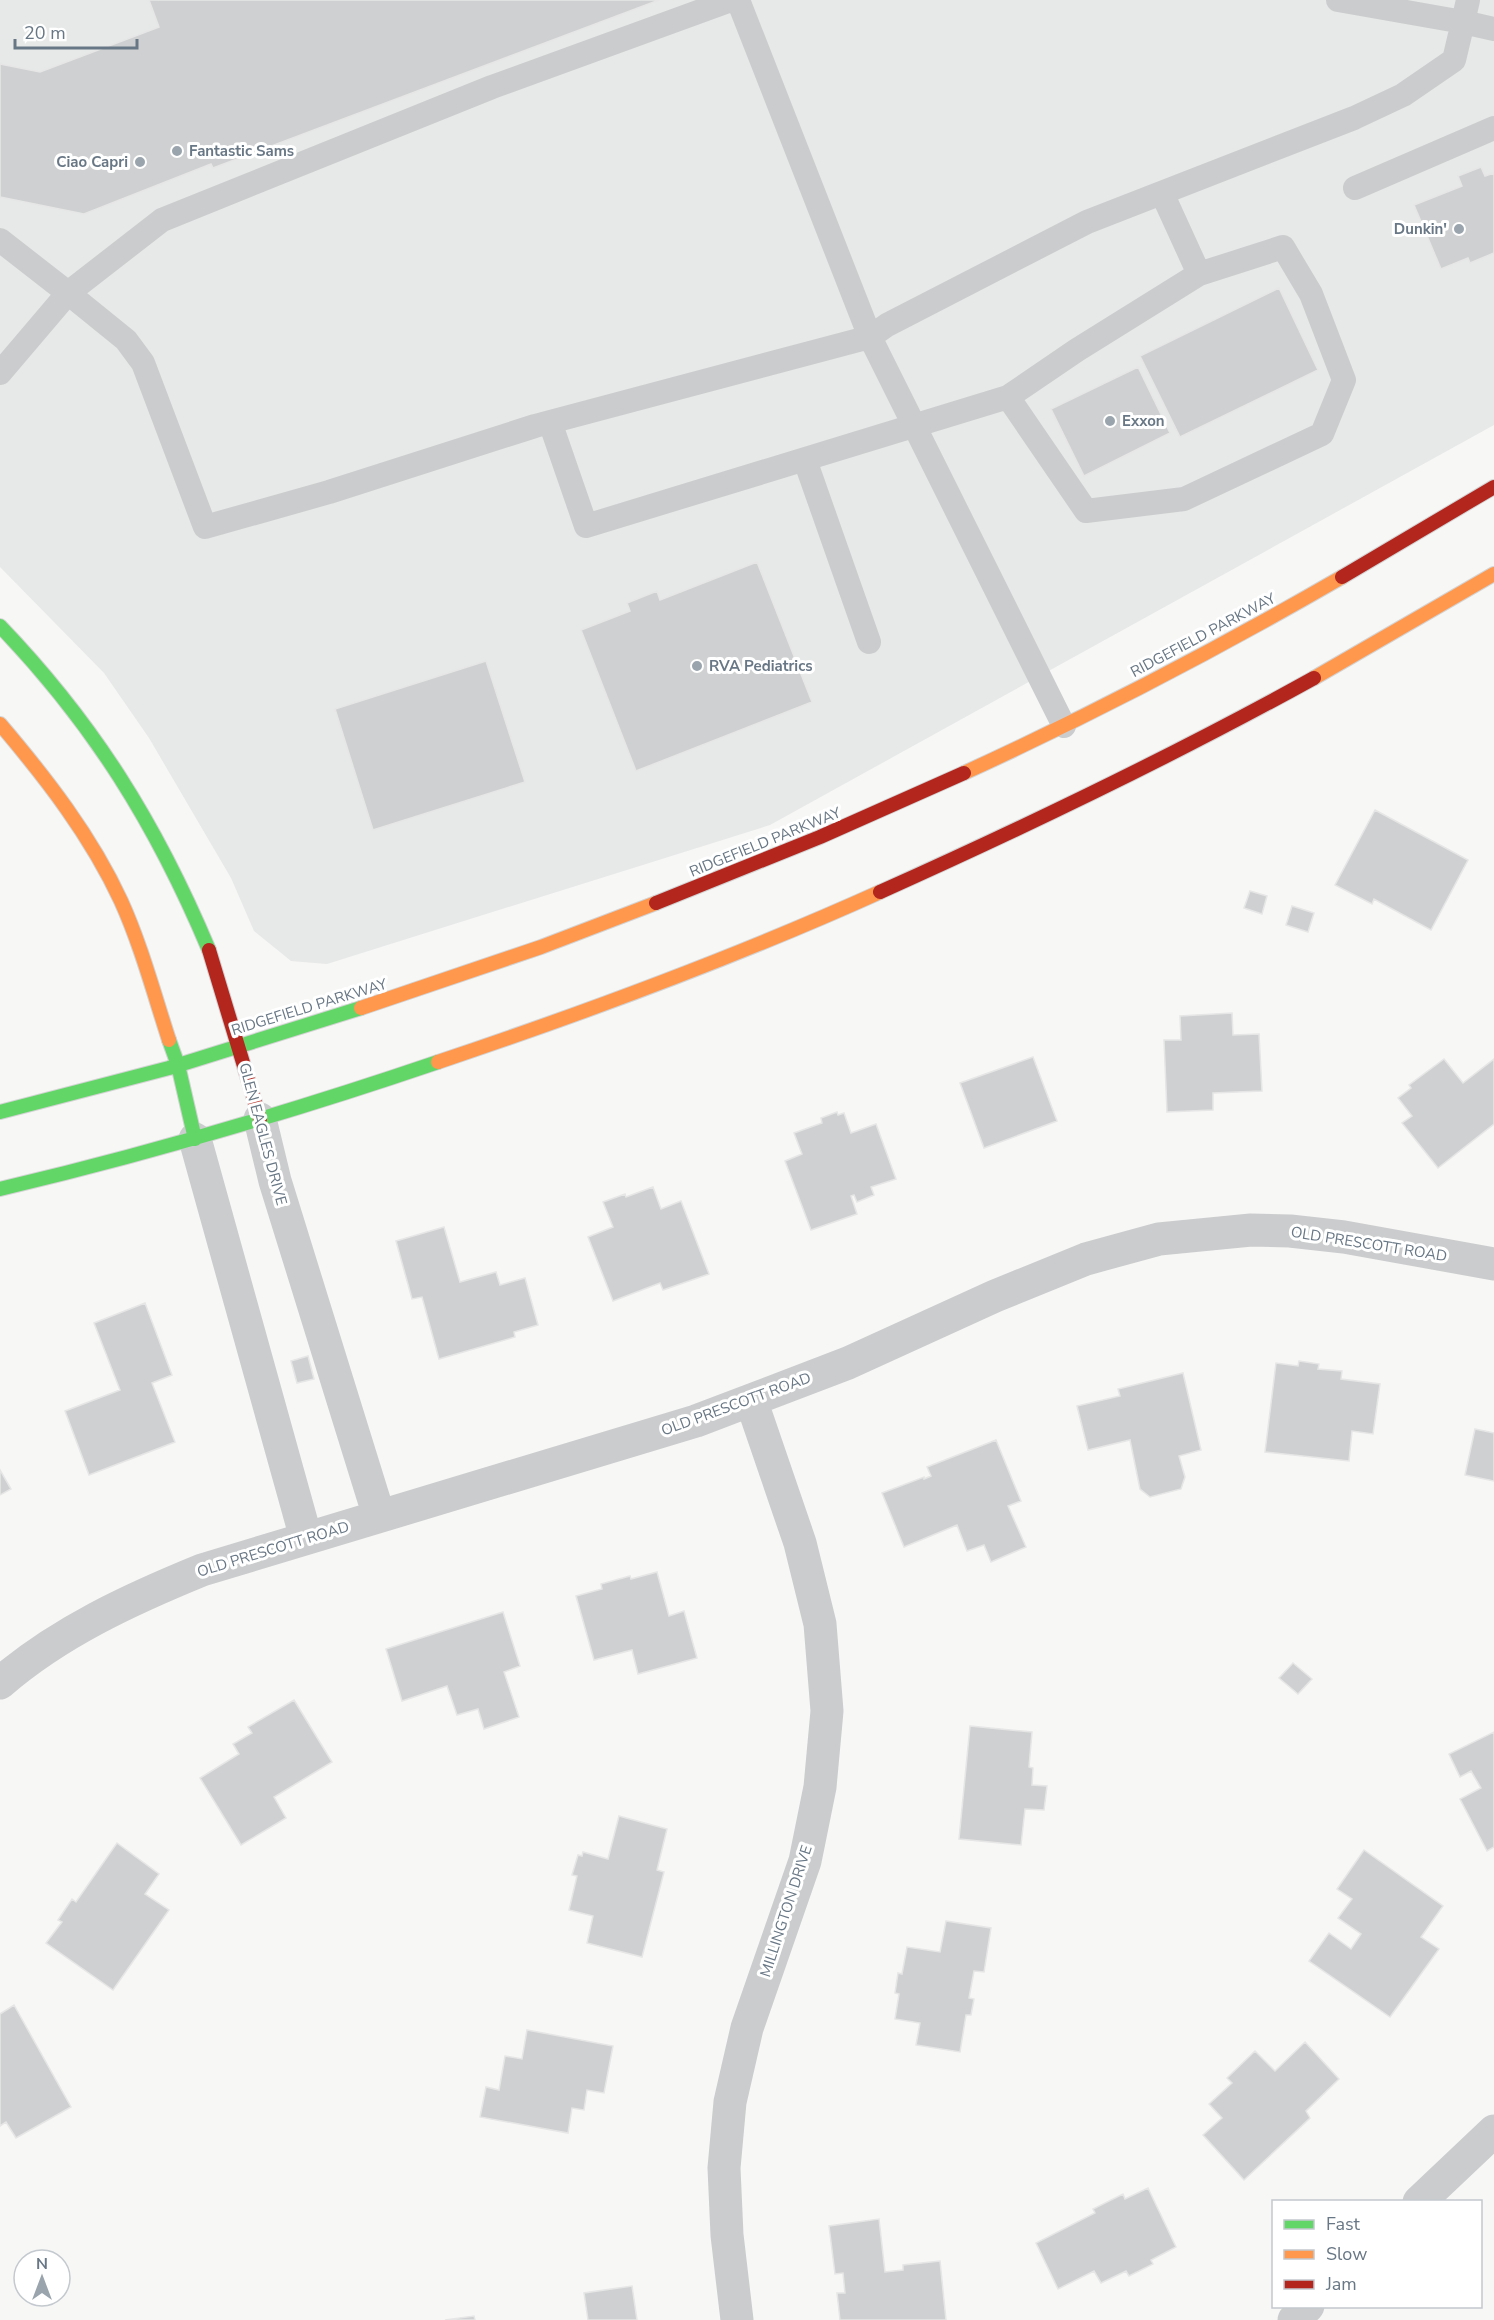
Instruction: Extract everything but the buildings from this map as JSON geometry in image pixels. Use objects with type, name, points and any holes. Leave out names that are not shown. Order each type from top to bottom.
[{"type":"main road","name":"RIDGEFIELD PARKWAY","points":[[0,1112],[103,1088],[387,1000],[550,944],[702,886],[856,823],[1064,726],[1181,667],[1342,579],[1494,487]]},
{"type":"main road","points":[[0,1189],[195,1139],[344,1094],[594,1009],[862,901],[1036,823],[1178,753],[1309,683],[1494,574]]},
{"type":"main road","name":"GLEN EAGLES DRIVE","points":[[0,626],[54,686],[106,753],[147,817],[175,872],[211,955],[260,1119]]},
{"type":"main road","points":[[0,724],[42,772],[81,830],[121,901],[178,1065],[195,1139]]},
{"type":"street","name":"GLEN EAGLES DRIVE","points":[[260,1119],[275,1181],[379,1516]]},
{"type":"street","points":[[195,1139],[306,1538]]},
{"type":"street","name":"OLD PRESCOTT ROAD","points":[[0,1683],[64,1636],[137,1597],[202,1570],[696,1421],[848,1363],[995,1296],[1086,1259],[1159,1239],[1251,1230],[1290,1231],[1344,1237],[1494,1264]]},
{"type":"street","name":"MILLINGTON DRIVE","points":[[737,2320],[727,2235],[724,2168],[730,2102],[747,2028],[805,1861],[820,1788],[827,1711],[820,1624],[803,1554],[752,1400]]},
{"type":"street","points":[[1421,2200],[1494,2131]]},
{"type":"street","points":[[1294,2320],[1307,2308]]},
{"type":"lane","points":[[0,373],[68,293],[162,220],[492,87],[731,0]]},
{"type":"lane","points":[[738,0],[870,337],[1064,726]]},
{"type":"lane","points":[[1338,0],[1465,11],[1494,29]]},
{"type":"lane","points":[[0,240],[126,340],[143,363],[206,527],[329,492],[550,422],[870,337],[887,325],[1087,222],[1327,130],[1403,95],[1454,60],[1465,11]]},
{"type":"lane","points":[[1355,188],[1494,129]]},
{"type":"lane","points":[[1162,193],[1199,274]]},
{"type":"lane","points":[[550,422],[586,526],[1008,397],[1077,350],[1199,274],[1282,247],[1311,294],[1344,380],[1322,434],[1184,500],[1086,511],[1008,397]]},
{"type":"lane","points":[[805,460],[869,642]]},
{"type":"shaded area","points":[[0,0],[1494,0],[1494,425],[770,825],[327,964],[291,961],[254,931],[231,878],[149,738],[104,673],[0,567]]},
{"type":"traffic: fast","points":[[0,626],[65,700],[120,777],[167,860],[209,950]]},
{"type":"traffic: fast","points":[[0,1112],[169,1068],[361,1008]]},
{"type":"traffic: fast","points":[[169,1040],[178,1065],[195,1139]]},
{"type":"traffic: fast","points":[[0,1189],[220,1131],[438,1062]]},
{"type":"traffic: slow","points":[[1314,678],[1494,574]]},
{"type":"traffic: slow","points":[[964,773],[1155,680],[1342,577]]},
{"type":"traffic: slow","points":[[0,724],[66,808],[109,877],[135,935],[169,1040]]},
{"type":"traffic: slow","points":[[438,1062],[661,983],[880,892]]},
{"type":"traffic: slow","points":[[361,1008],[541,947],[656,903]]},
{"type":"traffic: jam","points":[[1342,577],[1494,487]]},
{"type":"traffic: jam","points":[[880,892],[1099,789],[1314,678]]},
{"type":"traffic: jam","points":[[656,903],[820,837],[964,773]]},
{"type":"traffic: jam","points":[[209,950],[260,1119]]},
{"type":"place","name":"Fantastic Sams","points":[[177,151]]},
{"type":"place","name":"Ciao Capri","points":[[140,162]]},
{"type":"place","name":"Dunkin'","points":[[1459,229]]},
{"type":"place","name":"Exxon","points":[[1110,421]]},
{"type":"place","name":"RVA Pediatrics","points":[[697,666]]}]
